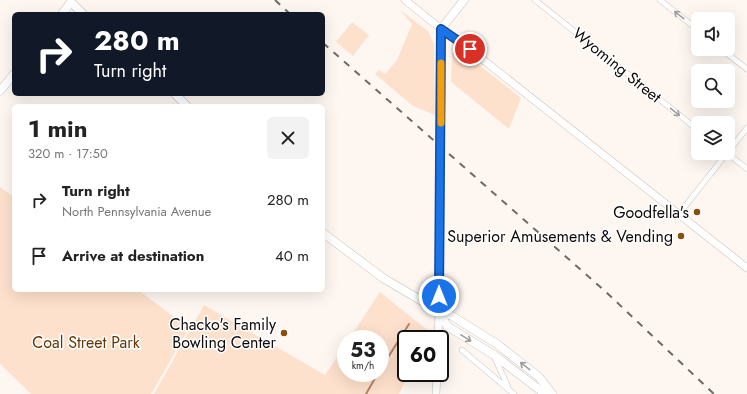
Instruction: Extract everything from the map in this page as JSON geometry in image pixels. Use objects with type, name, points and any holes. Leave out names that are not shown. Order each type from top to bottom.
[{"type":"main road","points":[[464,0],[441,29],[439,311],[447,326],[494,355],[544,394]]},
{"type":"main road","points":[[63,12],[70,1],[81,12]]},
{"type":"main road","points":[[0,91],[12,76]]},
{"type":"main road","points":[[177,96],[185,104]]},
{"type":"main road","points":[[325,234],[383,278],[439,311],[452,316],[497,344],[539,377],[552,394]]},
{"type":"street","points":[[405,0],[441,29],[464,44],[747,268]]},
{"type":"street","name":"Wyoming Street","points":[[535,0],[691,124]]},
{"type":"street","points":[[660,0],[691,24]]},
{"type":"street","points":[[730,56],[747,69]]},
{"type":"street","points":[[735,143],[747,128]]},
{"type":"street","points":[[735,159],[747,169]]},
{"type":"street","points":[[679,214],[721,160]]},
{"type":"street","points":[[438,330],[439,311]]},
{"type":"street","points":[[462,350],[509,392],[514,394]]},
{"type":"street","points":[[494,355],[509,392]]},
{"type":"street","points":[[436,394],[437,382]]},
{"type":"green space","points":[[400,10],[428,31],[434,44],[435,115],[413,106],[375,74],[379,70],[385,74],[397,60],[412,24]]},
{"type":"green space","points":[[352,22],[369,35],[353,56],[336,42]]},
{"type":"green space","points":[[458,48],[521,98],[509,129],[451,82],[452,54],[455,49]]},
{"type":"green space","name":"Coal Street Park","points":[[0,187],[12,196],[12,292],[141,292],[189,328],[151,394],[31,394],[0,364]]},
{"type":"green space","points":[[380,292],[428,330],[397,330],[397,382],[405,382],[399,394],[154,394],[204,305],[325,375],[337,357],[337,382],[389,382],[389,330],[355,330]]},
{"type":"waterway","points":[[389,356],[409,324]]},
{"type":"waterway","points":[[366,394],[373,382]]},
{"type":"railway","points":[[275,0],[288,12]]},
{"type":"railway","points":[[325,45],[606,292],[714,394]]},
{"type":"slow traffic","points":[[441,63],[441,123]]},
{"type":"place","name":"Goodfella's","points":[[697,212]]},
{"type":"place","name":"Superior Amusements & Vending","points":[[681,236]]},
{"type":"place","name":"Chacko's Family Bowling Center","points":[[284,333]]},
{"type":"route","points":[[439,296],[441,29],[470,49]]}]
